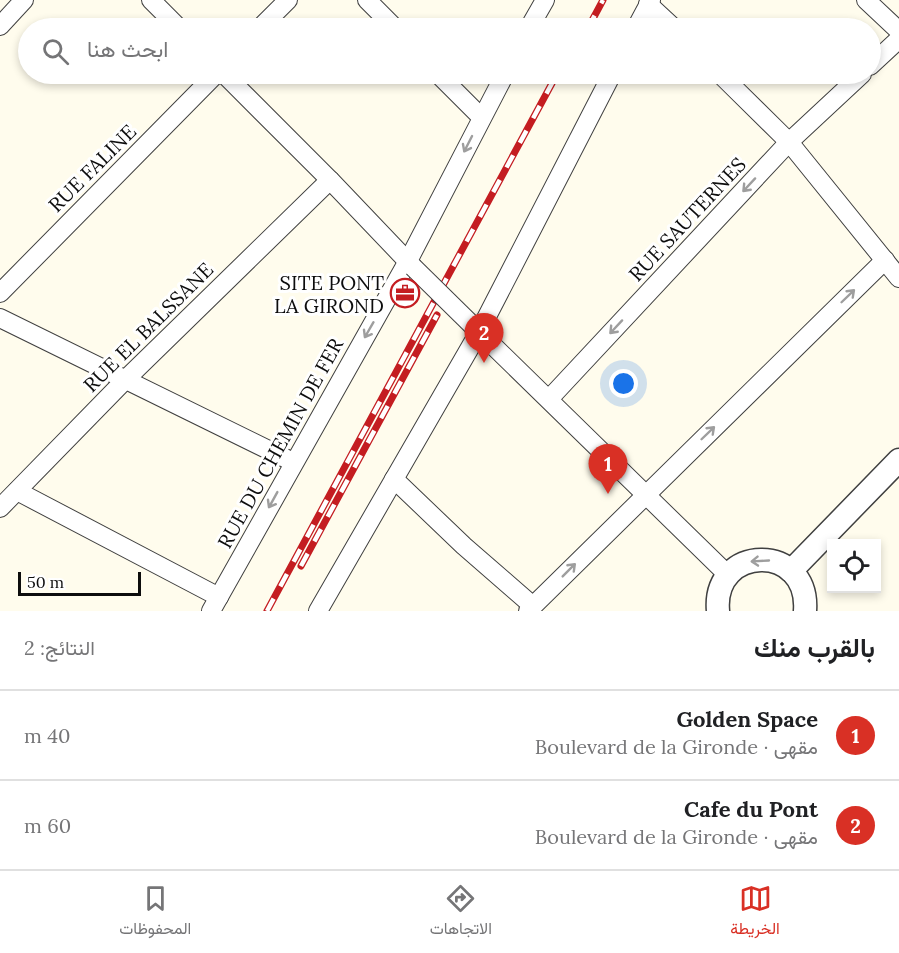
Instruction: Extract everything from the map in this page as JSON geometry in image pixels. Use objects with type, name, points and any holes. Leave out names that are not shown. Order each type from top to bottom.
[{"type":"street","points":[[0,26],[24,0]]},
{"type":"street","points":[[151,0],[169,18]]},
{"type":"street","points":[[270,18],[288,0]]},
{"type":"street","points":[[368,0],[385,18]]},
{"type":"street","points":[[534,18],[544,0]]},
{"type":"street","points":[[866,0],[899,32]]},
{"type":"street","points":[[641,18],[650,2],[665,18]]},
{"type":"street","points":[[881,56],[899,39]]},
{"type":"street","name":"RUE FALINE","points":[[0,293],[206,84]]},
{"type":"street","points":[[234,84],[476,329],[728,575]]},
{"type":"street","points":[[448,84],[481,117]]},
{"type":"street","name":"RUE DU CHEMIN DE FER","points":[[215,604],[293,462],[411,264],[481,117],[499,84]]},
{"type":"street","points":[[318,611],[394,479],[607,84]]},
{"type":"street","points":[[730,84],[789,142],[899,278]]},
{"type":"street","name":"RUE SAUTERNES","points":[[549,399],[789,142],[851,84]]},
{"type":"street","name":"RUE EL BALSSANE","points":[[0,508],[125,380],[330,180]]},
{"type":"street","points":[[394,479],[530,608],[885,260]]},
{"type":"street","points":[[0,318],[293,462]]},
{"type":"street","points":[[791,571],[899,460]]},
{"type":"street","points":[[17,490],[215,604]]},
{"type":"street","points":[[718,611],[717,601],[720,587],[736,567],[759,560],[770,560],[791,571],[799,579],[804,590],[805,611]]},
{"type":"railway","points":[[593,18],[603,0]]},
{"type":"railway","points":[[267,611],[552,84]]},
{"type":"railway","points":[[301,566],[437,315]]},
{"type":"place","name":"SITE PONT LA GIROND","points":[[405,293]]},
{"type":"place","name":"Cafe du Pont","points":[[484,363]]},
{"type":"place","name":"Golden Space","points":[[608,494]]}]
